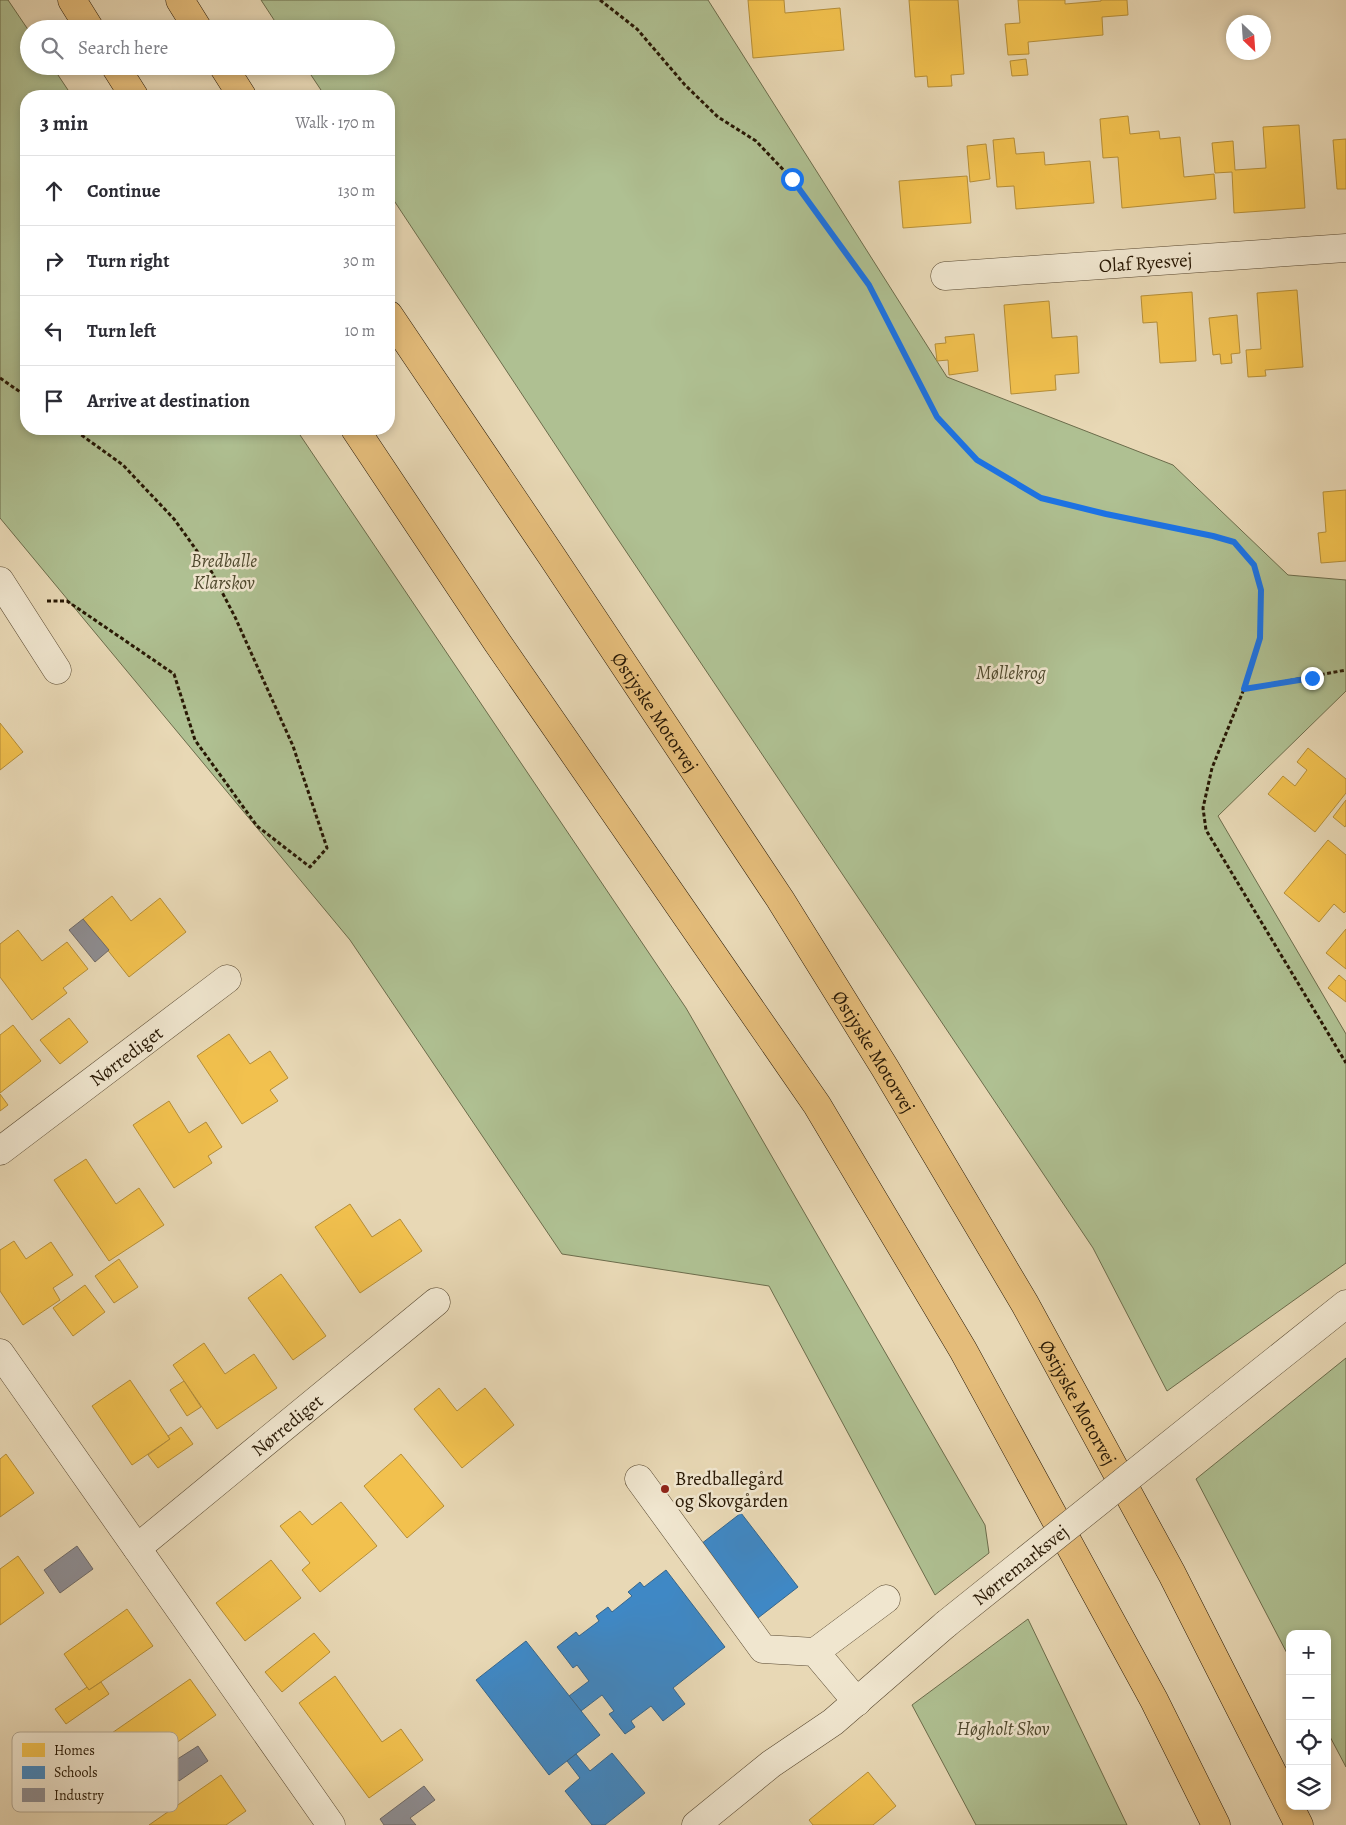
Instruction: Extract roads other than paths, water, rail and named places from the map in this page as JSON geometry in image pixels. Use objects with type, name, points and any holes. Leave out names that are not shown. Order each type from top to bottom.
[{"type":"highway","points":[[72,0],[84,20]]},
{"type":"highway","points":[[180,0],[192,20]]},
{"type":"highway","points":[[121,75],[130,90]]},
{"type":"highway","points":[[229,75],[238,90]]},
{"type":"highway","name":"Østjyske Motorvej","points":[[395,324],[551,554],[774,891],[885,1068],[1025,1304],[1172,1574],[1299,1825]]},
{"type":"highway","points":[[359,435],[497,642],[817,1105],[963,1350],[1154,1700],[1216,1825]]},
{"type":"highway","points":[[1154,1700],[1200,1825]]},
{"type":"street","name":"Olaf Ryesvej","points":[[946,276],[1346,248]]},
{"type":"street","points":[[7,592],[57,670]]},
{"type":"street","name":"Nørrediget","points":[[0,1152],[227,980]]},
{"type":"street","name":"Nørrediget","points":[[137,1548],[436,1302]]},
{"type":"street","name":"Nørremarksvej","points":[[707,1822],[771,1764],[833,1722],[858,1702],[946,1624],[1346,1304]]},
{"type":"street","points":[[0,1353],[331,1825]]},
{"type":"street","points":[[639,1479],[763,1649],[815,1652],[886,1599]]},
{"type":"street","points":[[815,1652],[858,1702]]},
{"type":"place","name":"Bredballegård og Skovgården","points":[[665,1489]]},
{"type":"park label","name":"Bredballe Klarskov","points":[[224,571]]},
{"type":"park label","name":"Møllekrog","points":[[1011,672]]},
{"type":"park label","name":"Høgholt Skov","points":[[1003,1728]]}]
